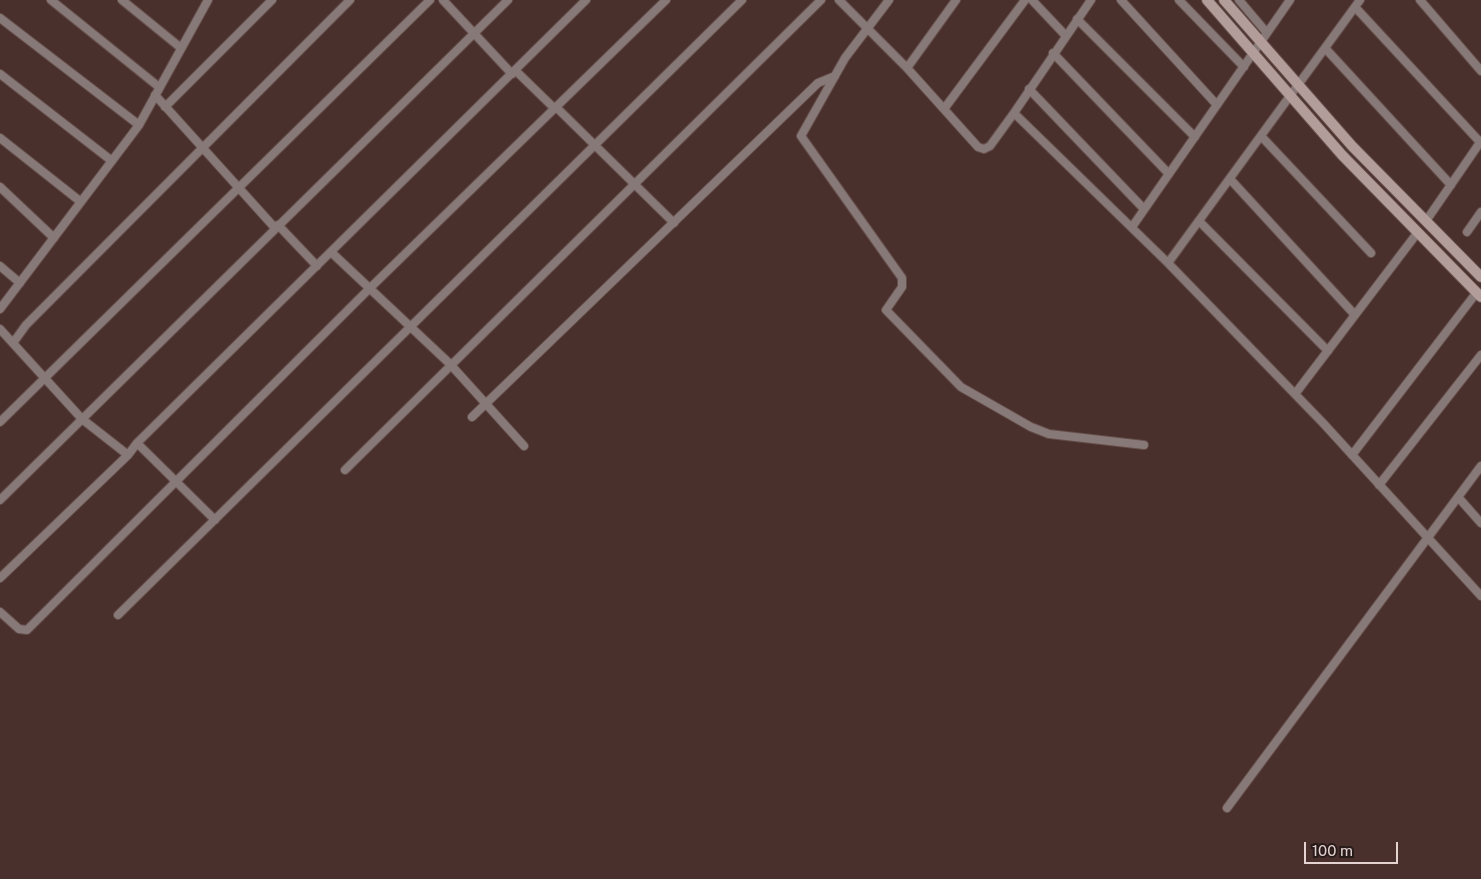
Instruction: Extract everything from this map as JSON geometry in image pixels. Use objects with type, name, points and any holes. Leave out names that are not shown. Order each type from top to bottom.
[{"type":"main road","points":[[1207,0],[1252,54],[1342,155],[1479,294]]},
{"type":"main road","points":[[1224,0],[1352,146],[1481,277]]},
{"type":"street","points":[[51,0],[159,87]]},
{"type":"street","points":[[122,0],[180,48]]},
{"type":"street","points":[[165,107],[272,0]]},
{"type":"street","points":[[13,343],[26,324],[350,0]]},
{"type":"street","points":[[0,422],[430,0]]},
{"type":"street","points":[[443,0],[474,34],[596,145],[634,185],[674,222]]},
{"type":"street","points":[[0,500],[508,0]]},
{"type":"street","points":[[0,578],[128,455],[137,443],[586,0]]},
{"type":"street","points":[[0,612],[18,629],[27,630],[369,290],[666,0]]},
{"type":"street","points":[[118,615],[742,0]]},
{"type":"street","points":[[345,470],[450,364],[821,0]]},
{"type":"street","points":[[839,0],[907,68],[978,147],[984,148],[990,146],[1014,113],[1053,53],[1091,0]]},
{"type":"street","points":[[889,0],[845,58],[801,136],[902,278],[902,287],[886,310],[961,387],[1031,426],[1049,434],[1144,445]]},
{"type":"street","points":[[907,68],[956,0]]},
{"type":"street","points":[[944,109],[1025,0]]},
{"type":"street","points":[[1032,0],[1066,36]]},
{"type":"street","points":[[1121,0],[1217,105]]},
{"type":"street","points":[[1179,0],[1244,67]]},
{"type":"street","points":[[1239,0],[1267,33]]},
{"type":"street","points":[[1132,227],[1290,0]]},
{"type":"street","points":[[1168,263],[1360,0]]},
{"type":"street","points":[[1420,0],[1481,71]]},
{"type":"street","points":[[0,309],[139,125],[205,1]]},
{"type":"street","points":[[1355,7],[1481,141],[1426,221]]},
{"type":"street","points":[[0,18],[139,125]]},
{"type":"street","points":[[1077,20],[1195,137]]},
{"type":"street","points":[[1325,48],[1451,185]]},
{"type":"street","points":[[1053,53],[1168,174]]},
{"type":"street","points":[[0,74],[112,161]]},
{"type":"street","points":[[472,417],[818,83],[835,76]]},
{"type":"street","points":[[1029,89],[1144,209]]},
{"type":"street","points":[[155,95],[240,187],[317,266]]},
{"type":"street","points":[[1014,113],[1132,227],[1295,394],[1481,596]]},
{"type":"street","points":[[1261,136],[1371,253]]},
{"type":"street","points":[[0,138],[81,202]]},
{"type":"street","points":[[1230,179],[1354,315]]},
{"type":"street","points":[[0,187],[54,238]]},
{"type":"street","points":[[1467,232],[1481,212]]},
{"type":"street","points":[[1199,221],[1328,351]]},
{"type":"street","points":[[1295,394],[1418,232]]},
{"type":"street","points":[[331,252],[369,290],[450,364],[524,446]]},
{"type":"street","points":[[0,266],[20,283]]},
{"type":"street","points":[[1352,455],[1479,294]]},
{"type":"street","points":[[0,329],[44,379],[82,418],[128,455]]},
{"type":"street","points":[[1379,485],[1481,355]]},
{"type":"street","points":[[137,443],[215,520]]},
{"type":"street","points":[[1227,808],[1481,466]]},
{"type":"street","points":[[1458,497],[1481,523]]}]
